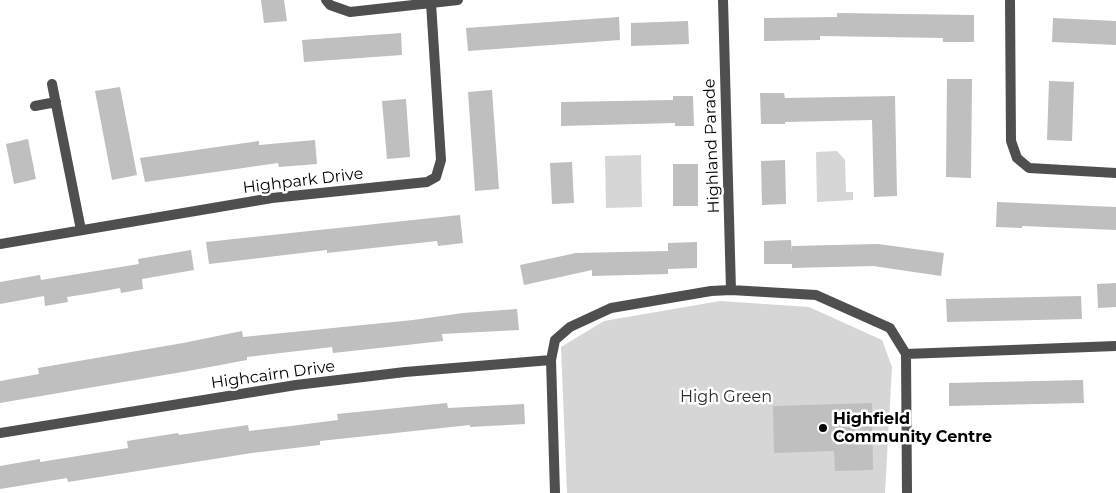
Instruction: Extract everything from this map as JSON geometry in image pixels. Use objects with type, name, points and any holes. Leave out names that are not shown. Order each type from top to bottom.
[{"type":"street","points":[[326,0],[330,5],[350,12],[458,0]]},
{"type":"street","name":"Highland Parade","points":[[723,0],[731,290]]},
{"type":"street","points":[[1010,0],[1011,141],[1017,158],[1029,168],[1116,173]]},
{"type":"street","name":"Highpark Drive","points":[[0,244],[272,198],[428,182],[436,177],[441,160],[431,3]]},
{"type":"street","points":[[52,84],[81,230]]},
{"type":"street","points":[[35,106],[56,102]]},
{"type":"street","points":[[555,493],[551,360],[555,340],[570,327],[611,308],[711,291],[731,290],[816,295],[890,328],[906,354],[907,493]]},
{"type":"street","points":[[906,354],[1116,346]]},
{"type":"street","name":"Highcairn Drive","points":[[0,433],[296,386],[405,372],[551,360]]},
{"type":"green space","points":[[837,151],[845,160],[846,192],[853,192],[853,200],[817,202],[816,152]]},
{"type":"green space","points":[[641,155],[642,207],[606,208],[605,156]]},
{"type":"green space","name":"High Green","points":[[720,301],[809,307],[882,340],[892,367],[885,493],[567,493],[561,347],[604,321]]},
{"type":"building","points":[[261,0],[284,0],[287,21],[264,23]]},
{"type":"building","points":[[837,13],[974,15],[974,42],[943,42],[943,38],[820,36],[820,40],[764,41],[764,18],[837,17]]},
{"type":"building","points":[[619,17],[620,40],[468,51],[466,28]]},
{"type":"building","points":[[1053,18],[1116,21],[1116,45],[1052,42]]},
{"type":"building","points":[[688,21],[689,44],[631,46],[631,23]]},
{"type":"building","points":[[401,33],[402,55],[304,62],[302,40]]},
{"type":"building","points":[[947,79],[972,79],[971,178],[946,177]]},
{"type":"building","points":[[1049,81],[1074,82],[1072,141],[1047,140]]},
{"type":"building","points":[[120,87],[137,175],[112,180],[95,91]]},
{"type":"building","points":[[492,90],[499,189],[475,191],[468,92]]},
{"type":"building","points":[[760,93],[784,93],[785,98],[895,96],[897,196],[874,197],[872,120],[761,124]]},
{"type":"building","points":[[673,96],[693,96],[694,126],[675,126],[675,123],[561,126],[561,102],[673,100]]},
{"type":"building","points":[[406,99],[410,157],[387,159],[382,101]]},
{"type":"building","points":[[28,139],[36,179],[14,184],[6,144]]},
{"type":"building","points":[[315,140],[317,164],[279,167],[278,163],[145,182],[140,158],[259,141],[259,145]]},
{"type":"building","points":[[785,160],[786,204],[762,205],[761,161]]},
{"type":"building","points":[[572,162],[574,203],[552,204],[550,163]]},
{"type":"building","points":[[673,164],[698,164],[698,206],[673,206]]},
{"type":"building","points":[[997,202],[1116,207],[1116,230],[1022,226],[1022,228],[996,227]]},
{"type":"building","points":[[460,215],[463,243],[438,246],[437,241],[327,253],[327,250],[209,264],[206,242]]},
{"type":"building","points":[[791,240],[792,253],[792,246],[878,244],[944,253],[941,276],[873,266],[792,268],[792,264],[764,264],[764,241]]},
{"type":"building","points":[[697,242],[697,268],[668,269],[668,274],[592,276],[592,270],[524,285],[520,265],[576,253],[668,251],[668,243]]},
{"type":"building","points":[[191,250],[194,270],[142,279],[143,289],[121,293],[120,288],[67,297],[68,302],[45,306],[44,296],[0,304],[0,282],[40,275],[43,291],[41,280],[139,264],[138,259]]},
{"type":"building","points":[[1116,283],[1116,307],[1098,308],[1097,284]]},
{"type":"building","points":[[1081,296],[1082,319],[947,322],[946,299]]},
{"type":"building","points":[[517,309],[519,330],[442,334],[443,341],[333,353],[332,347],[247,357],[247,360],[188,371],[0,403],[0,381],[39,374],[38,368],[242,331],[243,337],[413,320],[463,313]]},
{"type":"building","points":[[1083,380],[1084,403],[949,406],[949,383]]},
{"type":"building","points":[[447,403],[448,408],[524,404],[525,424],[470,427],[470,425],[320,441],[320,445],[252,453],[68,482],[67,478],[0,489],[0,466],[40,459],[40,462],[128,448],[127,441],[248,425],[249,431],[338,420],[337,414]]},
{"type":"building","name":"Highfield Community Centre","points":[[872,403],[873,470],[835,471],[834,451],[774,453],[773,406]]},
{"type":"place","name":"Highfield Community Centre","points":[[823,428]]}]
